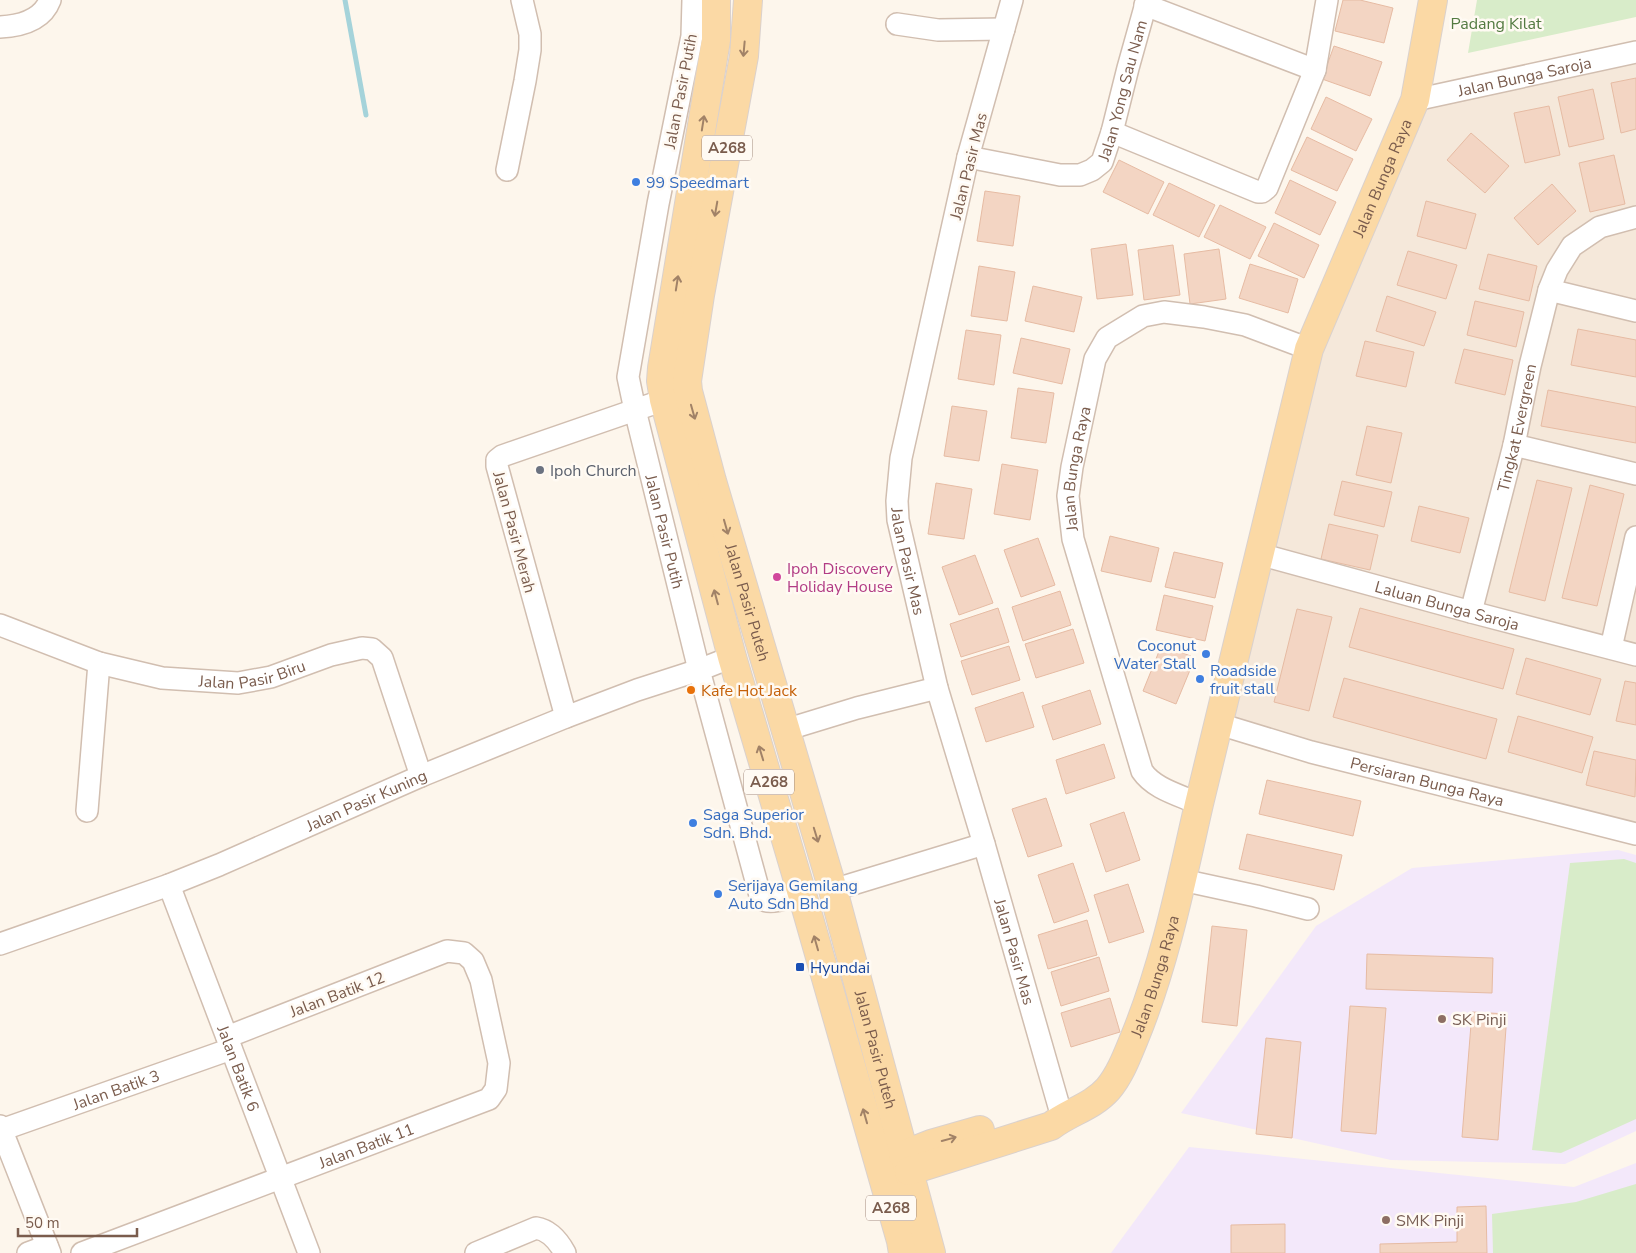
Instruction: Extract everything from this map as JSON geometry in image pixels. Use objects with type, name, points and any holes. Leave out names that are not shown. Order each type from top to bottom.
[{"type":"main road","name":"Jalan Pasir Puteh","points":[[716,0],[716,40],[662,368],[661,381],[664,400],[732,657],[802,894],[897,1164],[931,1253]]},
{"type":"main road","name":"Jalan Pasir Puteh","points":[[748,0],[744,56],[700,295],[687,381],[688,391],[832,890],[897,1164],[902,1247]]},
{"type":"main road","name":"Jalan Bunga Raya","points":[[897,1164],[1032,1133],[1051,1126],[1062,1117],[1082,1109],[1100,1097],[1118,1075],[1142,1021],[1156,978],[1182,880],[1309,349],[1415,100],[1433,0]]},
{"type":"main road","points":[[664,400],[676,390],[684,319],[692,302],[700,295]]},
{"type":"street","points":[[0,27],[18,26],[35,18],[46,9],[50,0]]},
{"type":"street","points":[[507,170],[530,50],[530,34],[522,0]]},
{"type":"street","name":"Jalan Pasir Putih","points":[[693,0],[692,36],[658,204],[628,377],[699,670],[761,899],[770,901],[802,894]]},
{"type":"street","name":"Jalan Pasir Mas","points":[[1012,0],[968,157],[902,458],[897,501],[898,520],[937,688],[1062,1117]]},
{"type":"street","points":[[1112,132],[1262,192],[1267,188],[1315,70],[1327,0]]},
{"type":"street","points":[[1146,2],[1315,70]]},
{"type":"street","name":"Jalan Yong Sau Nam","points":[[968,157],[1060,175],[1080,175],[1092,170],[1102,162],[1112,132],[1146,2]]},
{"type":"street","points":[[897,24],[938,30],[1004,29]]},
{"type":"street","name":"Jalan Bunga Saroja","points":[[1415,100],[1636,52]]},
{"type":"street","points":[[658,204],[688,210]]},
{"type":"street","name":"Tingkat Evergreen","points":[[1470,612],[1514,445],[1530,366],[1549,290],[1556,270],[1572,246],[1600,227],[1636,217]]},
{"type":"street","points":[[1549,290],[1636,311]]},
{"type":"street","name":"Jalan Bunga Raya","points":[[1199,804],[1156,785],[1142,771],[1073,539],[1068,496],[1072,467],[1095,359],[1107,338],[1143,316],[1164,312],[1245,325],[1309,349]]},
{"type":"street","name":"Jalan Pasir Merah","points":[[566,717],[497,466],[497,460],[502,456],[545,440],[664,400]]},
{"type":"street","points":[[1514,445],[1636,474]]},
{"type":"street","points":[[1611,648],[1636,537]]},
{"type":"street","name":"Laluan Bunga Saroja","points":[[1259,554],[1636,655]]},
{"type":"street","name":"Jalan Pasir Biru","points":[[0,625],[99,663],[162,678],[238,683],[271,677],[331,655],[362,648],[372,650],[382,658],[421,776]]},
{"type":"street","name":"Jalan Pasir Kuning","points":[[0,944],[169,885],[421,776],[566,717],[732,657]]},
{"type":"street","points":[[87,811],[99,663]]},
{"type":"street","points":[[785,730],[857,708],[937,688]]},
{"type":"street","name":"Persiaran Bunga Raya","points":[[1219,724],[1312,752],[1636,834]]},
{"type":"street","points":[[832,890],[984,844]]},
{"type":"street","points":[[1182,880],[1256,896],[1308,910]]},
{"type":"street","name":"Jalan Batik 6","points":[[169,885],[309,1253]]},
{"type":"street","name":"Jalan Batik 12","points":[[229,1043],[447,951]]},
{"type":"street","name":"Jalan Batik 11","points":[[82,1253],[489,1099],[496,1089],[499,1063],[480,980],[473,961],[464,952],[447,951]]},
{"type":"street","name":"Jalan Batik 3","points":[[1,1128],[229,1043]]},
{"type":"street","points":[[1,1128],[42,1251]]},
{"type":"street","points":[[476,1253],[536,1228],[544,1229],[559,1243],[565,1253]]},
{"type":"shaded area","points":[[1636,51],[1636,832],[1219,724],[1309,349],[1415,100]]},
{"type":"shaded area","name":"SK Pinji","points":[[1618,850],[1636,855],[1636,1131],[1565,1164],[1391,1160],[1181,1113],[1316,926],[1412,868]]},
{"type":"shaded area","name":"SMK Pinji","points":[[1189,1147],[1574,1187],[1636,1163],[1636,1253],[1111,1253]]},
{"type":"green space","name":"Padang Kilat","points":[[1477,0],[1636,0],[1636,17],[1468,53]]},
{"type":"green space","points":[[1624,859],[1636,863],[1636,1119],[1561,1153],[1532,1150],[1570,863]]},
{"type":"green space","points":[[1636,1184],[1636,1253],[1493,1253],[1492,1214],[1576,1202]]},
{"type":"building","points":[[1343,0],[1360,0],[1393,8],[1384,43],[1335,31]]},
{"type":"building","points":[[1334,46],[1382,62],[1370,96],[1322,79]]},
{"type":"building","points":[[1636,78],[1636,129],[1621,133],[1611,83]]},
{"type":"building","points":[[1593,89],[1604,139],[1569,147],[1558,97]]},
{"type":"building","points":[[1326,97],[1372,119],[1356,151],[1311,129]]},
{"type":"building","points":[[1549,106],[1560,155],[1525,163],[1514,113]]},
{"type":"building","points":[[1471,133],[1509,166],[1485,193],[1447,160]]},
{"type":"building","points":[[1307,137],[1353,159],[1337,191],[1291,170]]},
{"type":"building","points":[[1614,155],[1625,204],[1590,212],[1579,163]]},
{"type":"building","points":[[1119,160],[1164,182],[1148,214],[1103,192]]},
{"type":"building","points":[[1290,180],[1336,202],[1320,235],[1275,213]]},
{"type":"building","points":[[1169,183],[1215,205],[1199,237],[1153,215]]},
{"type":"building","points":[[1552,184],[1576,211],[1538,245],[1514,218]]},
{"type":"building","points":[[985,191],[1020,196],[1013,246],[977,241]]},
{"type":"building","points":[[1426,201],[1476,214],[1466,249],[1417,236]]},
{"type":"building","points":[[1220,205],[1266,227],[1250,259],[1204,237]]},
{"type":"building","points":[[1274,223],[1319,245],[1304,278],[1258,256]]},
{"type":"building","points":[[1126,244],[1133,295],[1097,299],[1091,249]]},
{"type":"building","points":[[1173,245],[1180,295],[1144,300],[1138,250]]},
{"type":"building","points":[[1219,249],[1226,299],[1190,304],[1184,254]]},
{"type":"building","points":[[1408,251],[1457,265],[1446,299],[1397,285]]},
{"type":"building","points":[[1488,254],[1537,266],[1529,301],[1479,289]]},
{"type":"building","points":[[1250,264],[1298,279],[1288,313],[1239,298]]},
{"type":"building","points":[[979,266],[1015,272],[1007,321],[971,316]]},
{"type":"building","points":[[1033,286],[1082,297],[1074,332],[1025,321]]},
{"type":"building","points":[[1387,296],[1436,312],[1424,346],[1376,331]]},
{"type":"building","points":[[1475,301],[1524,312],[1516,347],[1467,335]]},
{"type":"building","points":[[1578,329],[1636,340],[1636,377],[1571,365]]},
{"type":"building","points":[[966,330],[1001,335],[994,385],[958,379]]},
{"type":"building","points":[[1021,338],[1070,349],[1062,384],[1013,373]]},
{"type":"building","points":[[1365,341],[1414,352],[1406,387],[1356,376]]},
{"type":"building","points":[[1464,349],[1513,360],[1505,395],[1455,383]]},
{"type":"building","points":[[1018,388],[1054,393],[1046,443],[1011,438]]},
{"type":"building","points":[[1548,390],[1636,407],[1636,443],[1541,426]]},
{"type":"building","points":[[952,406],[987,411],[979,461],[944,456]]},
{"type":"building","points":[[1367,426],[1402,433],[1391,483],[1356,475]]},
{"type":"building","points":[[1002,464],[1038,470],[1030,520],[994,514]]},
{"type":"building","points":[[1537,480],[1572,488],[1545,601],[1509,592]]},
{"type":"building","points":[[1342,481],[1392,492],[1384,527],[1334,515]]},
{"type":"building","points":[[936,483],[972,489],[964,539],[928,534]]},
{"type":"building","points":[[1590,485],[1624,494],[1597,606],[1562,598]]},
{"type":"building","points":[[1419,506],[1469,518],[1460,553],[1411,541]]},
{"type":"building","points":[[1329,524],[1378,535],[1370,570],[1321,559]]},
{"type":"building","points":[[1110,536],[1159,548],[1151,582],[1101,571]]},
{"type":"building","points":[[1038,538],[1055,585],[1021,597],[1004,550]]},
{"type":"building","points":[[1174,552],[1223,563],[1215,598],[1165,587]]},
{"type":"building","points":[[975,555],[993,603],[959,615],[942,567]]},
{"type":"building","points":[[1060,591],[1071,625],[1023,641],[1012,607]]},
{"type":"building","points":[[1164,595],[1213,606],[1205,641],[1156,630]]},
{"type":"building","points":[[998,608],[1009,642],[961,657],[950,624]]},
{"type":"building","points":[[1360,608],[1514,649],[1503,689],[1349,647]]},
{"type":"building","points":[[1297,609],[1332,617],[1309,711],[1274,702]]},
{"type":"building","points":[[1073,629],[1084,663],[1036,678],[1025,644]]},
{"type":"building","points":[[1162,644],[1195,658],[1176,704],[1143,691]]},
{"type":"building","points":[[1009,646],[1020,680],[972,695],[961,661]]},
{"type":"building","points":[[1526,658],[1601,679],[1590,715],[1516,694]]},
{"type":"building","points":[[1344,678],[1497,719],[1486,759],[1333,717]]},
{"type":"building","points":[[1625,681],[1636,683],[1636,725],[1616,721]]},
{"type":"building","points":[[1090,690],[1101,724],[1053,740],[1042,706]]},
{"type":"building","points":[[1023,692],[1034,727],[986,742],[975,708]]},
{"type":"building","points":[[1518,716],[1593,737],[1582,773],[1508,752]]},
{"type":"building","points":[[1104,744],[1115,778],[1066,794],[1056,760]]},
{"type":"building","points":[[1594,751],[1636,760],[1635,797],[1586,785]]},
{"type":"building","points":[[1267,780],[1361,801],[1353,836],[1259,814]]},
{"type":"building","points":[[1046,798],[1062,846],[1028,857],[1012,809]]},
{"type":"building","points":[[1124,812],[1140,860],[1106,872],[1090,824]]},
{"type":"building","points":[[1247,834],[1342,855],[1334,890],[1239,869]]},
{"type":"building","points":[[1073,863],[1089,911],[1054,923],[1038,875]]},
{"type":"building","points":[[1128,884],[1144,932],[1109,943],[1094,895]]},
{"type":"building","points":[[1087,920],[1097,955],[1048,969],[1038,935]]},
{"type":"building","points":[[1212,926],[1247,930],[1237,1026],[1202,1022]]},
{"type":"building","points":[[1367,954],[1493,958],[1492,993],[1366,989]]},
{"type":"building","points":[[1099,957],[1109,991],[1061,1006],[1051,972]]},
{"type":"building","points":[[1110,998],[1120,1032],[1071,1047],[1061,1013]]},
{"type":"building","points":[[1350,1006],[1386,1008],[1376,1134],[1341,1131]]},
{"type":"building","points":[[1472,1012],[1507,1014],[1498,1140],[1462,1137]]},
{"type":"building","points":[[1266,1038],[1301,1042],[1292,1138],[1256,1134]]},
{"type":"building","points":[[1486,1206],[1487,1253],[1380,1253],[1380,1244],[1457,1242],[1457,1207]]},
{"type":"building","points":[[1285,1224],[1285,1253],[1231,1253],[1231,1225]]},
{"type":"waterway","points":[[345,0],[366,115]]},
{"type":"place","name":"99 Speedmart","points":[[636,182]]},
{"type":"place","name":"Ipoh Church","points":[[540,470]]},
{"type":"place","name":"Ipoh Discovery Holiday House","points":[[777,577]]},
{"type":"place","name":"Coconut Water Stall","points":[[1206,654]]},
{"type":"place","name":"Roadside fruit stall","points":[[1200,679]]},
{"type":"place","name":"Kafe Hot Jack","points":[[691,690]]},
{"type":"place","name":"Saga Superior Sdn. Bhd.","points":[[693,823]]},
{"type":"place","name":"Serijaya Gemilang Auto Sdn Bhd","points":[[718,894]]},
{"type":"place","name":"Hyundai","points":[[800,967]]},
{"type":"place","name":"SK Pinji","points":[[1442,1019]]},
{"type":"place","name":"SMK Pinji","points":[[1386,1220]]}]
